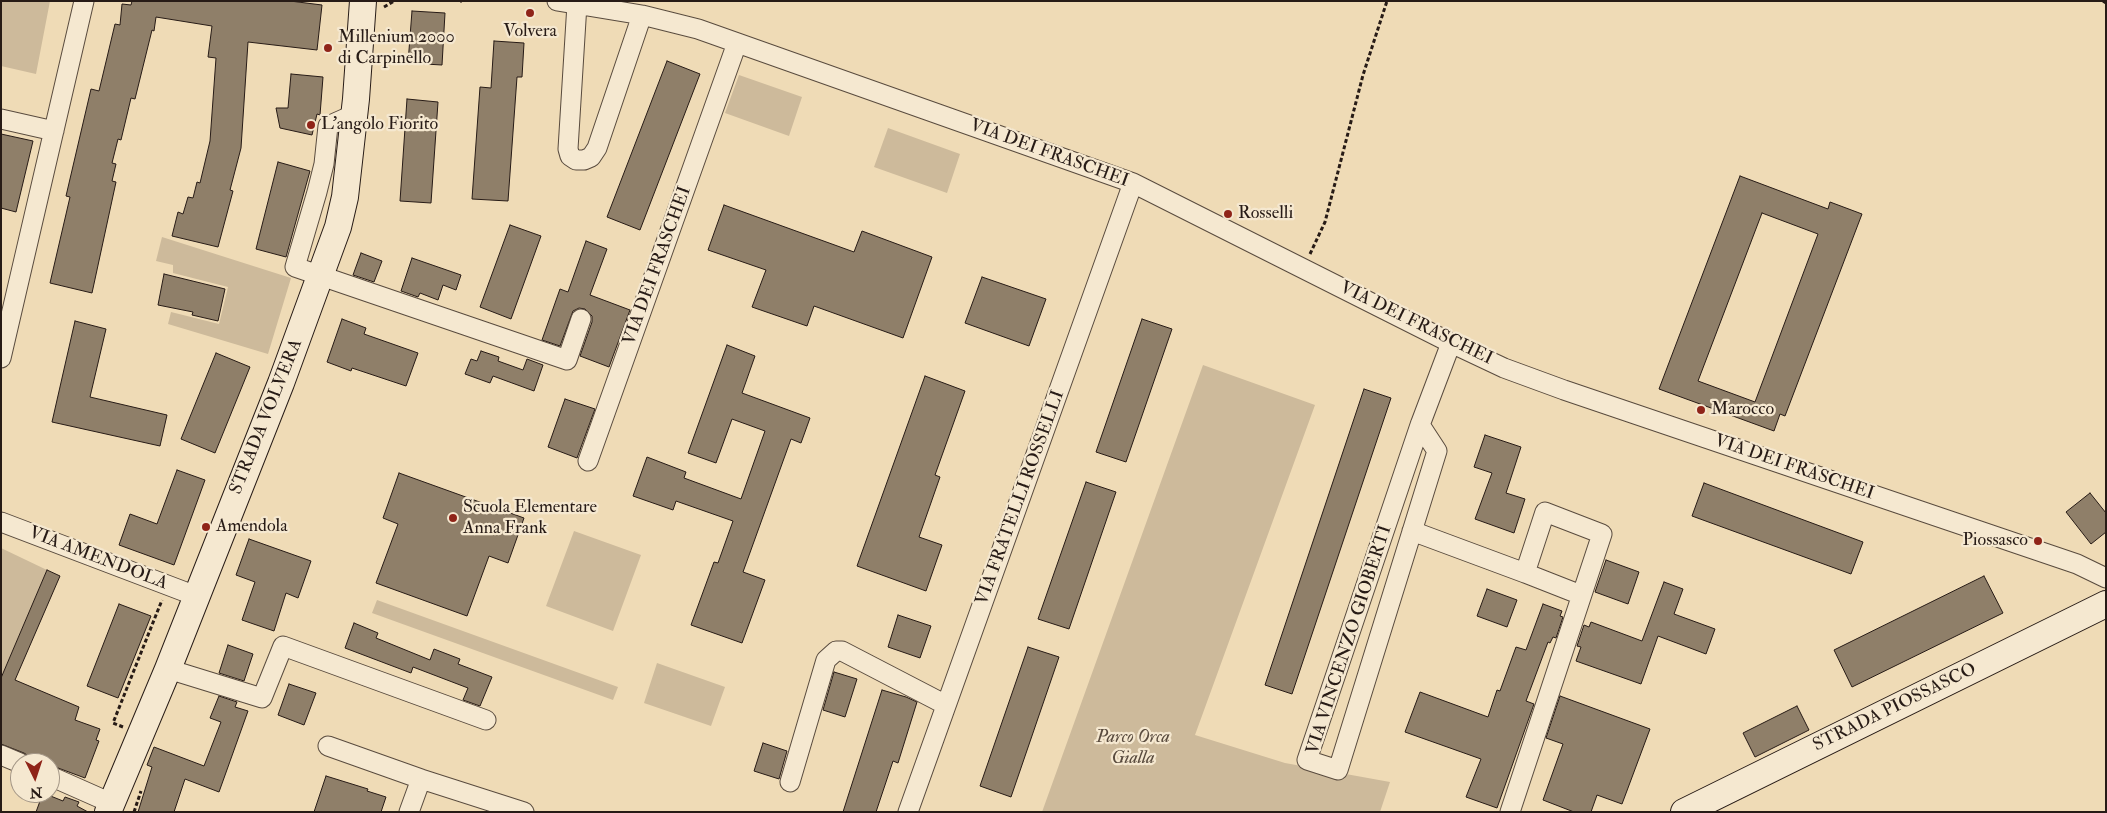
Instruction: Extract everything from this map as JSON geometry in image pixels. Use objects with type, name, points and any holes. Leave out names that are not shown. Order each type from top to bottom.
[{"type":"street","points":[[1,358],[84,1]]},
{"type":"street","name":"STRADA VOLVERA","points":[[110,808],[168,669],[281,383],[338,227],[345,197],[355,114],[363,1]]},
{"type":"street","name":"VIA DEI FRASCHEI","points":[[557,1],[642,15],[698,29],[1134,183],[1504,368],[2077,564],[2106,578]]},
{"type":"street","points":[[577,4],[568,149],[570,156],[576,160],[584,160],[591,157],[597,148],[642,15]]},
{"type":"street","name":"VIA DEI FRASCHEI","points":[[588,461],[737,43]]},
{"type":"street","points":[[1,119],[54,131]]},
{"type":"street","name":"VIA FRATELLI ROSSELLI","points":[[908,812],[1134,183]]},
{"type":"street","points":[[320,277],[567,360],[581,319]]},
{"type":"street","name":"VIA VINCENZO GIOBERTI","points":[[1420,425],[1437,451],[1338,770],[1307,760],[1420,425],[1451,343]]},
{"type":"street","points":[[1510,812],[1602,534],[1545,512],[1525,573]]},
{"type":"street","name":"VIA AMENDOLA","points":[[1,522],[196,596]]},
{"type":"street","name":"VIA VINCENZO GIOBERTI","points":[[1412,531],[1581,595]]},
{"type":"street","name":"STRADA PIOSSASCO","points":[[1684,812],[2106,604]]},
{"type":"street","points":[[168,669],[262,698],[283,646],[486,720]]},
{"type":"street","points":[[790,782],[826,660],[836,651],[842,651],[946,705]]},
{"type":"street","points":[[328,746],[421,779],[524,812]]},
{"type":"street","points":[[409,812],[421,779]]},
{"type":"street","points":[[60,781],[110,808]]},
{"type":"path","points":[[1303,267],[1317,242],[1325,222],[1363,75],[1387,1]]},
{"type":"path","points":[[131,730],[113,723],[167,585]]},
{"type":"green space","points":[[1,1],[50,1],[36,74],[1,66]]},
{"type":"green space","points":[[739,75],[802,97],[789,136],[725,113]]},
{"type":"green space","points":[[888,128],[960,154],[947,193],[874,167]]},
{"type":"green space","points":[[162,237],[291,278],[268,354],[168,324],[171,312],[219,324],[228,287],[173,273],[173,265],[156,261]]},
{"type":"green space","name":"Parco Orca Gialla","points":[[1203,365],[1315,405],[1195,735],[1285,763],[1390,782],[1380,812],[1042,812]]},
{"type":"green space","points":[[574,531],[641,555],[613,631],[546,606]]},
{"type":"green space","points":[[1,548],[47,570],[1,678]]},
{"type":"green space","points":[[377,600],[618,687],[613,700],[372,613]]},
{"type":"green space","points":[[657,663],[725,687],[711,726],[644,703]]},
{"type":"building","points":[[132,1],[290,1],[322,5],[317,50],[248,42],[241,148],[230,190],[233,191],[218,247],[172,236],[178,212],[183,214],[188,197],[193,198],[197,182],[200,183],[210,141],[216,58],[208,57],[212,26],[156,17],[154,31],[152,30],[135,99],[131,98],[121,140],[118,139],[112,163],[116,164],[112,181],[116,182],[92,293],[50,283],[70,197],[66,196],[91,89],[99,91],[115,24],[120,25],[122,4],[131,5]]},
{"type":"building","points":[[412,11],[445,13],[442,65],[408,63]]},
{"type":"building","points":[[494,41],[524,43],[522,77],[517,77],[508,201],[472,199],[480,87],[491,88]]},
{"type":"building","points":[[667,61],[700,74],[640,230],[607,217]]},
{"type":"building","points":[[291,74],[323,77],[320,115],[317,114],[312,135],[280,128],[276,108],[288,108]]},
{"type":"building","points":[[407,99],[438,102],[431,203],[400,201]]},
{"type":"building","points":[[1,134],[33,141],[16,212],[1,208]]},
{"type":"building","points":[[278,162],[310,171],[286,257],[256,249]]},
{"type":"building","points":[[1740,176],[1828,209],[1830,202],[1862,214],[1785,416],[1780,414],[1774,431],[1659,389]],"holes":[[[1762,213],[1818,234],[1755,402],[1698,381]]]},
{"type":"building","points":[[724,205],[854,252],[862,231],[932,257],[903,338],[814,306],[807,326],[752,307],[766,270],[708,250]]},
{"type":"building","points":[[510,225],[541,236],[511,319],[480,307]]},
{"type":"building","points":[[586,241],[607,249],[590,295],[630,310],[609,367],[580,356],[592,322],[592,316],[585,309],[579,308],[573,311],[560,346],[542,340],[560,289],[568,292]]},
{"type":"building","points":[[361,253],[382,261],[374,282],[353,275]]},
{"type":"building","points":[[412,258],[461,275],[456,290],[443,285],[438,300],[420,293],[418,297],[401,291]]},
{"type":"building","points":[[164,274],[225,289],[218,321],[192,315],[193,312],[158,305]]},
{"type":"building","points":[[982,277],[1046,299],[1029,346],[965,323]]},
{"type":"building","points":[[342,319],[366,328],[364,334],[418,353],[406,386],[352,368],[351,371],[327,362]]},
{"type":"building","points":[[1142,319],[1172,329],[1126,462],[1096,452]]},
{"type":"building","points":[[75,321],[106,329],[90,397],[167,415],[160,446],[52,422]]},
{"type":"building","points":[[727,345],[755,356],[742,393],[810,418],[801,443],[791,439],[743,572],[765,580],[742,643],[691,625],[714,562],[718,563],[733,521],[676,501],[673,510],[633,496],[647,457],[686,472],[684,478],[741,499],[765,431],[732,419],[716,463],[688,453]]},
{"type":"building","points":[[481,351],[499,357],[498,361],[523,370],[527,359],[543,365],[534,391],[493,376],[490,383],[465,374],[471,359],[477,361]]},
{"type":"building","points":[[216,353],[250,367],[215,453],[181,439]]},
{"type":"building","points":[[925,376],[965,391],[935,475],[940,477],[919,537],[942,545],[926,591],[857,566]]},
{"type":"building","points":[[1364,389],[1391,398],[1292,694],[1265,685]]},
{"type":"building","points":[[565,399],[595,409],[577,458],[548,447]]},
{"type":"building","points":[[1485,435],[1521,447],[1506,493],[1525,499],[1514,533],[1475,519],[1492,473],[1474,467]]},
{"type":"building","points":[[177,470],[205,480],[174,565],[119,545],[130,514],[157,524]]},
{"type":"building","points":[[399,473],[524,518],[508,563],[489,556],[467,616],[376,583],[398,524],[383,518]]},
{"type":"building","points":[[1086,482],[1116,492],[1069,629],[1038,619]]},
{"type":"building","points":[[1704,483],[1863,542],[1851,574],[1692,516]]},
{"type":"building","points":[[2090,493],[2106,513],[2106,532],[2091,544],[2066,512]]},
{"type":"building","points":[[249,539],[311,561],[298,598],[286,593],[274,631],[242,620],[255,582],[236,575]]},
{"type":"building","points":[[1606,560],[1639,572],[1628,604],[1595,592]]},
{"type":"building","points":[[47,570],[60,576],[15,680],[79,707],[75,720],[100,729],[96,740],[99,741],[85,778],[60,769],[60,753],[24,753],[1,744],[1,678]]},
{"type":"building","points":[[1984,576],[2003,613],[1852,687],[1834,650]]},
{"type":"building","points":[[1664,582],[1683,589],[1674,614],[1715,629],[1706,654],[1658,636],[1641,684],[1576,661],[1581,647],[1577,646],[1584,625],[1589,627],[1591,622],[1642,641]]},
{"type":"building","points":[[1487,589],[1517,600],[1507,627],[1477,616]]},
{"type":"building","points":[[119,604],[151,616],[118,698],[87,686]]},
{"type":"building","points":[[1543,604],[1562,611],[1560,616],[1563,617],[1556,638],[1553,637],[1550,643],[1548,642],[1526,701],[1534,704],[1497,808],[1466,797],[1481,759],[1405,732],[1420,692],[1488,717],[1497,690],[1500,691],[1516,647],[1526,650]]},
{"type":"building","points":[[898,615],[931,626],[920,658],[888,647]]},
{"type":"building","points":[[354,623],[378,633],[376,638],[430,660],[434,649],[460,659],[458,664],[492,677],[480,706],[463,700],[468,688],[413,667],[411,673],[345,648]]},
{"type":"building","points":[[228,645],[253,654],[244,681],[219,673]]},
{"type":"building","points":[[1028,647],[1059,657],[1011,797],[980,786]]},
{"type":"building","points":[[834,672],[857,679],[845,717],[823,710]]},
{"type":"building","points":[[289,684],[316,693],[304,725],[278,715]]},
{"type":"building","points":[[882,690],[917,702],[898,763],[893,761],[876,812],[843,812]]},
{"type":"building","points":[[219,696],[237,702],[235,707],[248,711],[219,792],[185,779],[174,812],[138,812],[152,767],[147,765],[154,747],[204,766],[221,722],[210,718]]},
{"type":"building","points":[[1560,696],[1650,729],[1622,804],[1597,795],[1591,812],[1574,812],[1543,800],[1563,744],[1546,738]]},
{"type":"building","points":[[1797,706],[1809,730],[1755,757],[1743,733]]},
{"type":"building","points":[[763,743],[787,751],[779,779],[754,771]]},
{"type":"building","points":[[326,776],[368,789],[367,791],[386,797],[381,812],[314,812]]},
{"type":"building","points":[[65,797],[79,802],[77,806],[88,812],[36,812],[39,803],[60,803],[60,800],[63,801]]},
{"type":"place","name":"Volvera","points":[[530,13]]},
{"type":"place","name":"Millenium 2000 di Carpinello","points":[[328,48]]},
{"type":"place","name":"L'angolo Fiorito","points":[[311,125]]},
{"type":"place","name":"Rosselli","points":[[1228,214]]},
{"type":"place","name":"Marocco","points":[[1701,410]]},
{"type":"place","name":"Scuola Elementare Anna Frank","points":[[453,518]]},
{"type":"place","name":"Amendola","points":[[206,527]]},
{"type":"place","name":"Piossasco","points":[[2038,541]]}]
